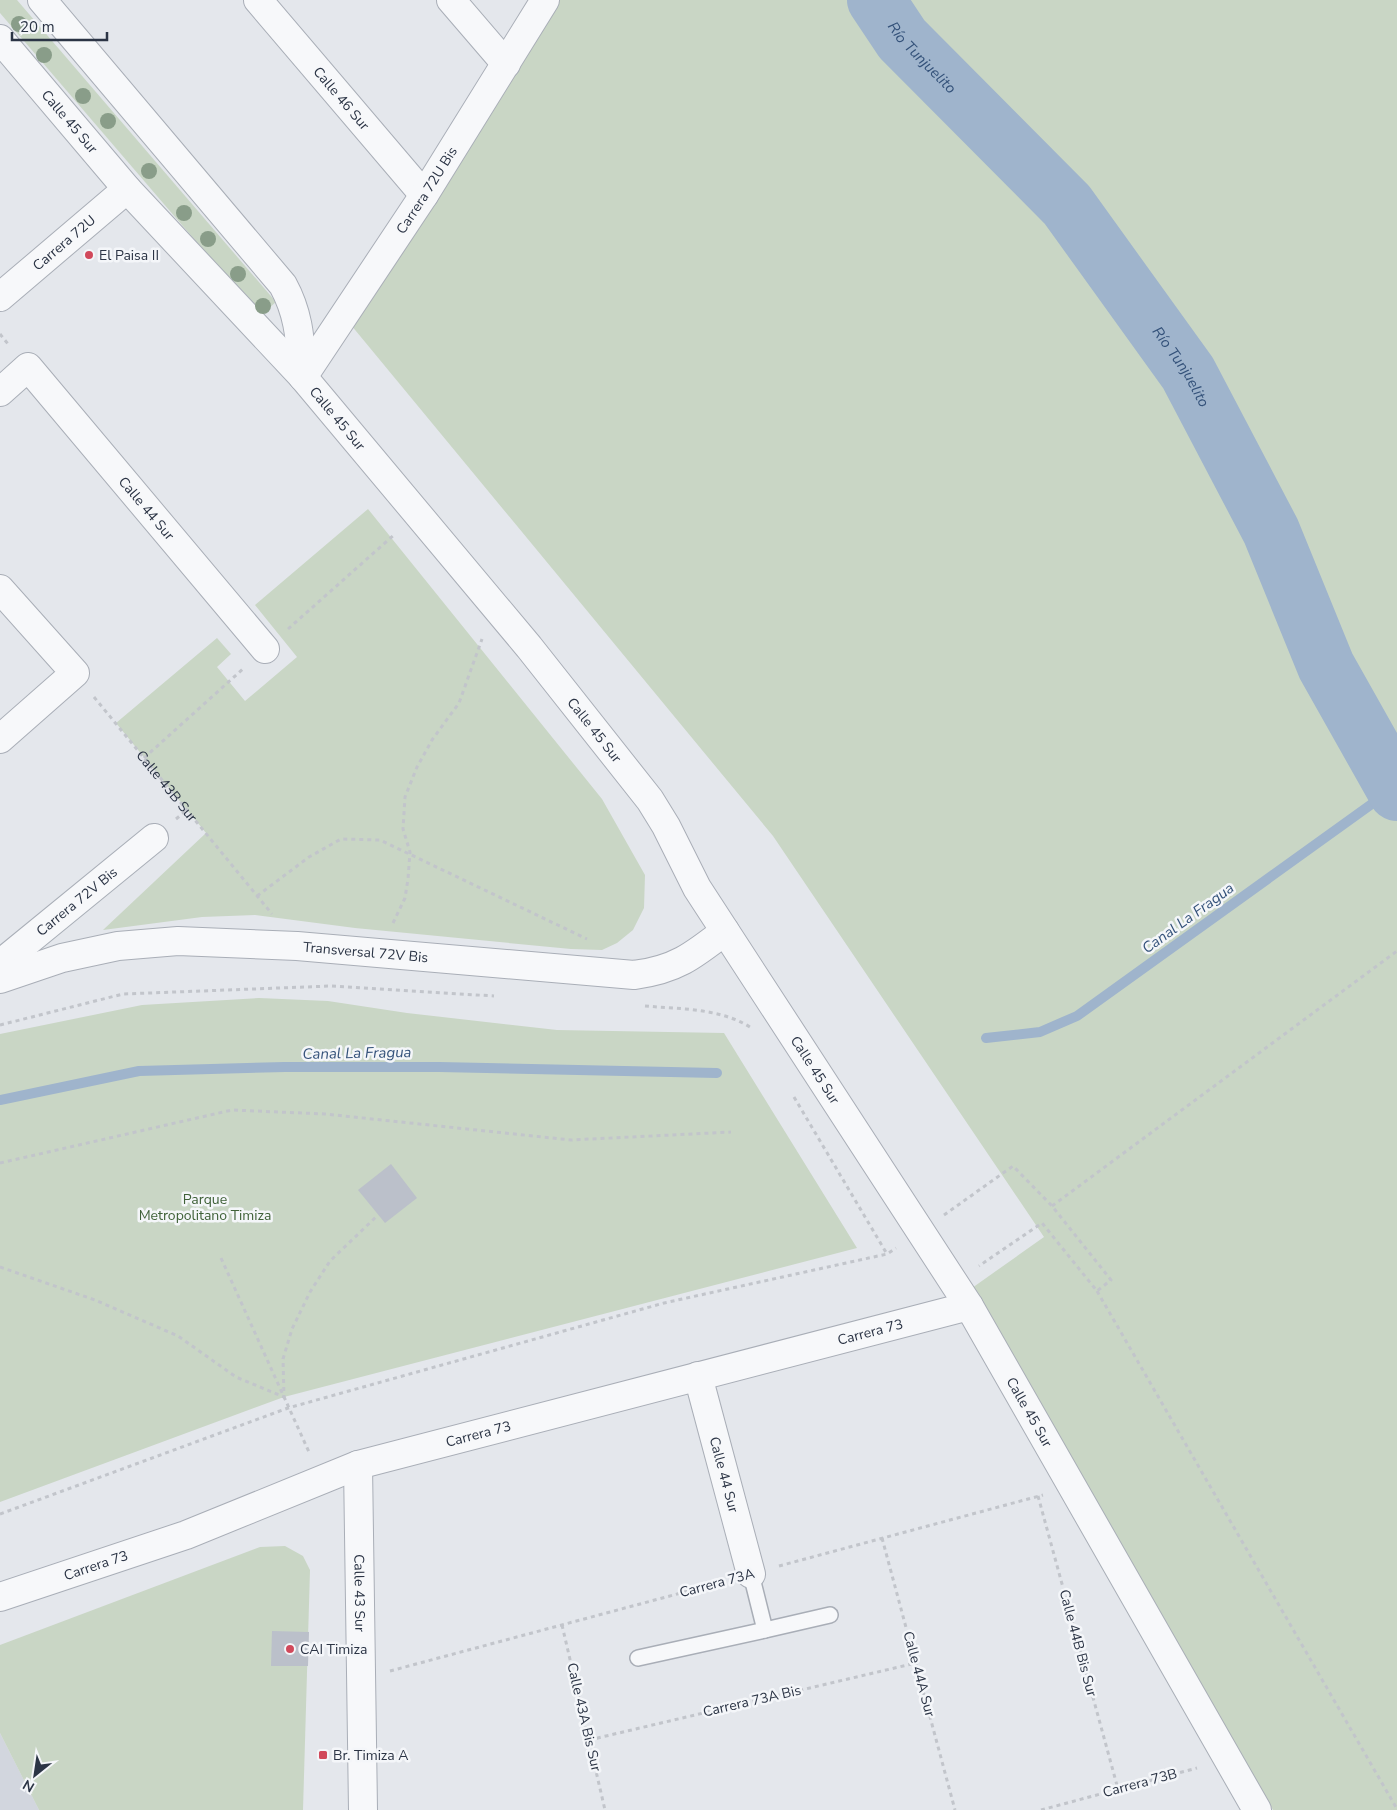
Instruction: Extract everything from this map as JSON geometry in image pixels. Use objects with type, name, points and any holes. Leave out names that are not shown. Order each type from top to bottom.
[{"type":"street","name":"Calle 45 Sur","points":[[42,0],[283,284],[293,303],[299,326],[303,377]]},
{"type":"street","name":"Calle 46 Sur","points":[[258,0],[424,195]]},
{"type":"street","points":[[452,0],[506,64]]},
{"type":"street","name":"Carrera 72U Bis","points":[[303,377],[424,195],[544,0]]},
{"type":"street","name":"Calle 45 Sur","points":[[0,39],[128,189],[303,377],[529,647],[650,800],[666,826],[698,888],[725,931],[968,1306],[1257,1810]]},
{"type":"street","name":"Carrera 72U","points":[[0,297],[128,189]]},
{"type":"street","name":"Calle 44 Sur","points":[[0,392],[28,367],[266,649]]},
{"type":"street","points":[[0,589],[75,673],[0,739]]},
{"type":"street","name":"Carrera 72V Bis","points":[[0,964],[154,838]]},
{"type":"street","name":"Transversal 72V Bis","points":[[0,978],[62,958],[118,946],[178,941],[297,946],[634,975],[659,972],[691,958],[725,931]]},
{"type":"street","name":"Carrera 73","points":[[0,1597],[186,1535],[358,1465],[968,1306]]},
{"type":"street","name":"Calle 44 Sur","points":[[698,1376],[751,1574]]},
{"type":"street","name":"Calle 43 Sur","points":[[358,1465],[363,1810]]},
{"type":"lane","points":[[751,1574],[764,1630]]},
{"type":"lane","points":[[638,1658],[830,1614]]},
{"type":"path","points":[[390,930],[405,898],[410,852],[403,829],[405,797],[417,767],[428,747],[459,703],[482,639]]},
{"type":"path","name":"Calle 43B Sur","points":[[75,673],[331,986]]},
{"type":"path","points":[[257,896],[309,857],[341,839],[380,840],[410,852],[589,940],[601,971]]},
{"type":"path","points":[[1052,1206],[1397,951]]},
{"type":"path","points":[[0,1025],[123,994],[331,986],[495,996]]},
{"type":"path","points":[[640,1005],[717,1013],[737,1019],[753,1029]]},
{"type":"path","points":[[792,1094],[888,1254]]},
{"type":"path","points":[[0,1162],[232,1110],[325,1114],[571,1140],[732,1132]]},
{"type":"path","points":[[0,1514],[288,1408],[664,1303],[888,1254],[1013,1166],[1052,1206],[1111,1280],[1097,1291]]},
{"type":"path","points":[[284,1397],[283,1359],[292,1329],[310,1292],[330,1260],[378,1214]]},
{"type":"path","points":[[954,1283],[1042,1223],[1097,1291],[1397,1809]]},
{"type":"path","points":[[221,1258],[322,1480]]},
{"type":"path","points":[[0,1267],[95,1300],[178,1336],[236,1377],[284,1397]]},
{"type":"path","name":"Carrera 73A","points":[[361,1678],[1073,1488]]},
{"type":"path","name":"Calle 44B Bis Sur","points":[[1038,1496],[1118,1789]]},
{"type":"path","name":"Calle 44A Sur","points":[[882,1538],[955,1810]]},
{"type":"path","name":"Calle 43A Bis Sur","points":[[562,1625],[606,1810]]},
{"type":"path","name":"Carrera 73A Bis","points":[[589,1740],[916,1663]]},
{"type":"path","name":"Carrera 73B","points":[[1041,1810],[1200,1767]]},
{"type":"shaded area","points":[[0,1733],[39,1810],[0,1810]]},
{"type":"green space","points":[[0,0],[17,0],[276,302],[260,316],[0,13]]},
{"type":"green space","points":[[556,0],[1397,0],[1397,1810],[1273,1810],[972,1288],[1044,1237],[773,836],[351,325]]},
{"type":"green space","points":[[368,509],[602,799],[645,875],[644,908],[633,930],[617,943],[602,950],[571,949],[355,928],[255,915],[202,917],[103,930],[206,833],[116,723],[217,638],[231,654],[217,667],[245,701],[297,657],[255,605]]},
{"type":"green space","name":"Parque Metropolitano Timiza","points":[[259,998],[328,1001],[407,1013],[557,1030],[724,1033],[857,1248],[284,1397],[0,1502],[0,1034],[142,1005]]},
{"type":"green space","points":[[285,1546],[303,1556],[310,1570],[303,1810],[39,1810],[0,1733],[0,1645],[260,1547]]},
{"type":"building","points":[[391,1164],[417,1198],[385,1223],[358,1190]]},
{"type":"building","name":"CAI Timiza","points":[[272,1631],[309,1632],[308,1666],[271,1666]]},
{"type":"waterway","name":"Río Tunjuelito","points":[[876,0],[902,39],[1067,205],[1188,373],[1271,531],[1326,666],[1397,792]]},
{"type":"waterway","name":"Canal La Fragua","points":[[986,1038],[1040,1032],[1077,1016],[1394,788]]},
{"type":"waterway","name":"Canal La Fragua","points":[[0,1100],[139,1071],[285,1067],[439,1067],[717,1073]]},
{"type":"place","name":"El Paisa II","points":[[89,255]]},
{"type":"place","name":"CAI Timiza","points":[[290,1649]]},
{"type":"place","name":"Br. Timiza A","points":[[323,1755]]}]
